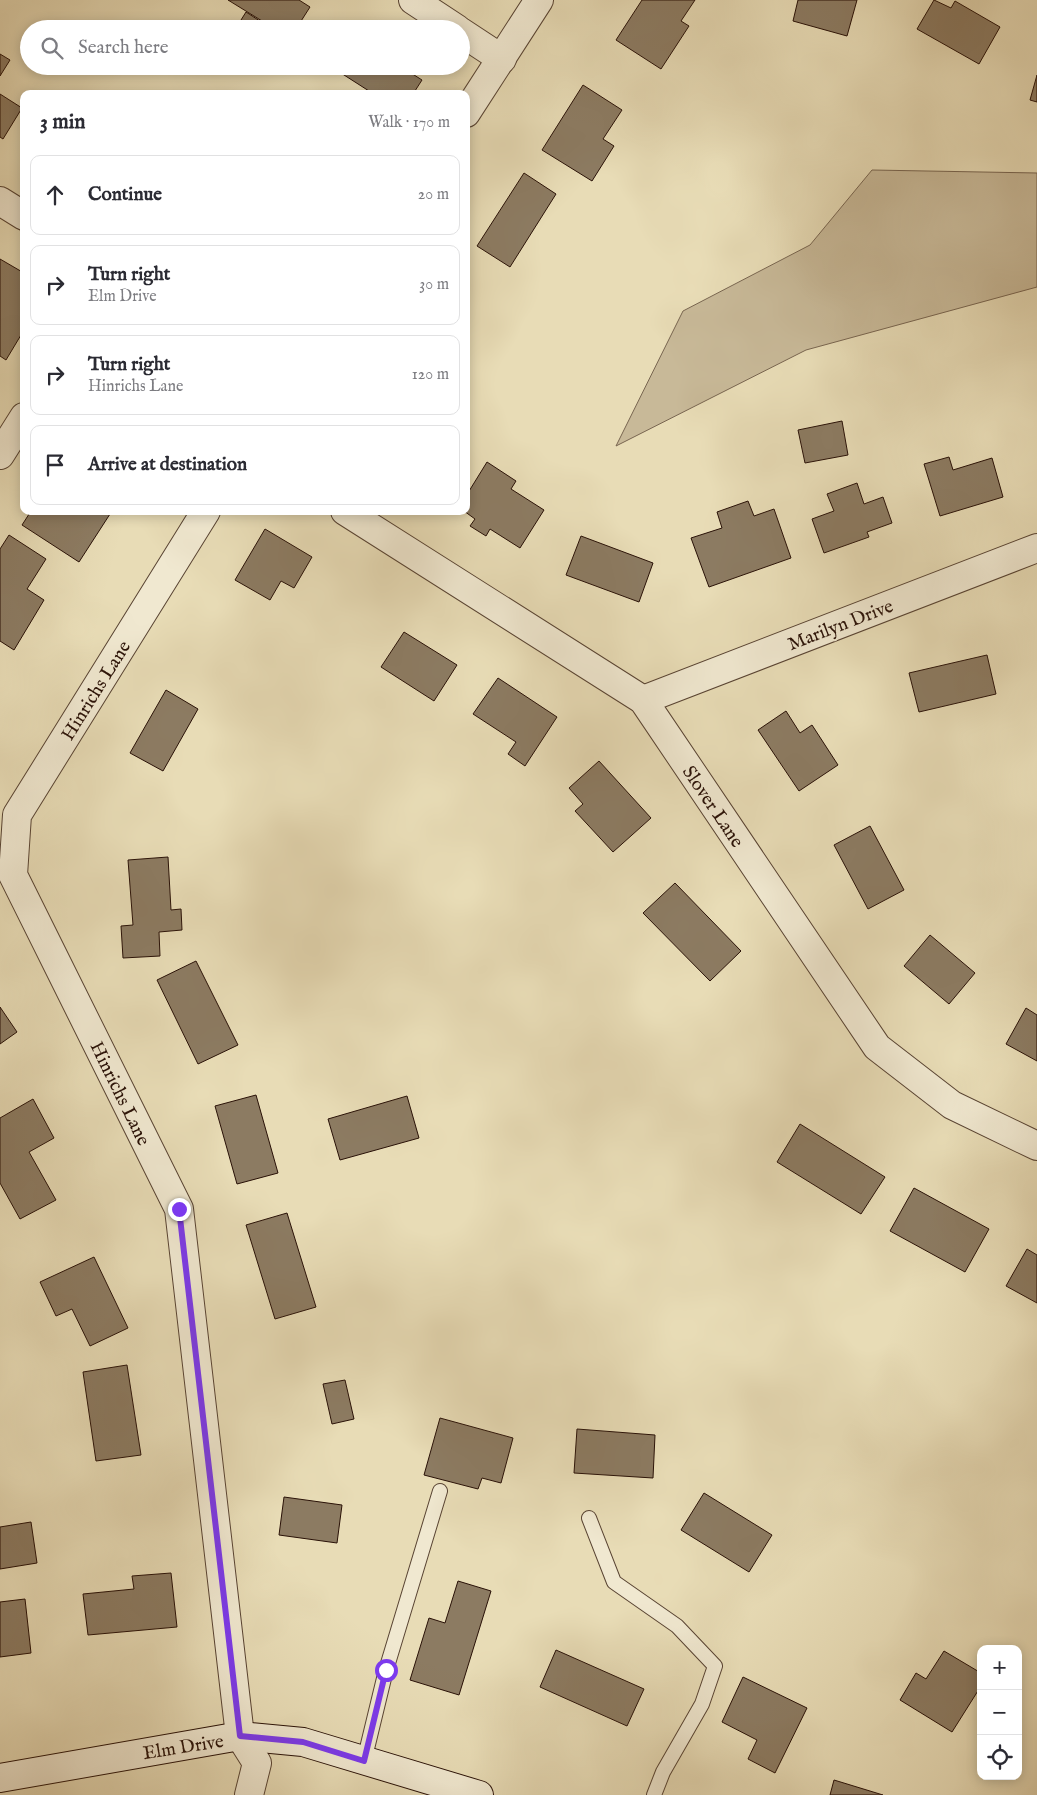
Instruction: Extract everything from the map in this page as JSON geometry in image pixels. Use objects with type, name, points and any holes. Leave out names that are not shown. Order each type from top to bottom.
[{"type":"street","points":[[413,0],[443,20]]},
{"type":"street","points":[[470,107],[539,0]]},
{"type":"street","points":[[470,38],[502,59]]},
{"type":"street","points":[[0,201],[20,214]]},
{"type":"street","points":[[0,455],[20,423]]},
{"type":"street","name":"Hinrichs Lane","points":[[204,515],[17,815],[13,875],[179,1209],[240,1736]]},
{"type":"street","name":"Slover Lane","points":[[351,515],[643,700],[878,1047],[952,1105],[1037,1146]]},
{"type":"street","name":"Marilyn Drive","points":[[643,700],[1037,548]]},
{"type":"street","points":[[240,1736],[257,1763],[249,1795]]},
{"type":"street","name":"Elm Drive","points":[[0,1778],[240,1736],[303,1742],[480,1795]]},
{"type":"lane","points":[[364,1761],[386,1670],[440,1491]]},
{"type":"lane","points":[[589,1518],[614,1582],[677,1626],[715,1666],[702,1704],[663,1772],[654,1795]]},
{"type":"shaded area","points":[[872,170],[1037,173],[1037,287],[806,350],[616,446],[683,311],[810,245]]},
{"type":"building","points":[[228,0],[299,0],[310,7],[302,20],[260,20]]},
{"type":"building","points":[[642,0],[695,0],[681,21],[689,26],[661,69],[616,40]]},
{"type":"building","points":[[798,0],[857,0],[847,36],[793,21]]},
{"type":"building","points":[[934,0],[951,8],[955,1],[1000,27],[979,64],[917,29]]},
{"type":"building","points":[[246,12],[258,20],[241,20]]},
{"type":"building","points":[[0,54],[10,60],[0,76]]},
{"type":"building","points":[[344,75],[414,75],[422,80],[416,90],[367,90]]},
{"type":"building","points":[[1037,75],[1037,102],[1030,100]]},
{"type":"building","points":[[583,85],[622,110],[603,139],[614,146],[592,181],[542,150]]},
{"type":"building","points":[[0,94],[20,107],[20,111],[3,139],[0,137]]},
{"type":"building","points":[[524,173],[556,194],[510,267],[477,246]]},
{"type":"building","points":[[0,259],[20,271],[20,337],[6,360],[0,356]]},
{"type":"building","points":[[842,421],[848,455],[805,463],[798,430]]},
{"type":"building","points":[[949,457],[953,470],[992,458],[1003,497],[940,516],[924,464]]},
{"type":"building","points":[[487,462],[516,481],[511,489],[544,510],[520,548],[490,529],[486,536],[470,526],[475,519],[470,515],[470,490]]},
{"type":"building","points":[[857,483],[864,504],[883,497],[892,523],[867,532],[869,537],[824,553],[812,519],[834,511],[827,494]]},
{"type":"building","points":[[748,501],[754,516],[774,509],[791,558],[709,587],[691,538],[722,528],[717,512]]},
{"type":"building","points":[[28,515],[109,515],[79,562],[22,525]]},
{"type":"building","points":[[265,529],[312,557],[294,588],[281,581],[270,600],[235,580]]},
{"type":"building","points":[[9,535],[46,559],[27,589],[44,600],[14,650],[0,641],[0,549]]},
{"type":"building","points":[[581,536],[653,563],[639,602],[566,575]]},
{"type":"building","points":[[404,632],[457,665],[434,701],[381,667]]},
{"type":"building","points":[[987,655],[996,694],[919,712],[909,673]]},
{"type":"building","points":[[498,678],[557,717],[525,766],[508,754],[516,742],[473,714]]},
{"type":"building","points":[[166,690],[198,709],[163,771],[130,753]]},
{"type":"building","points":[[786,711],[800,733],[812,725],[838,765],[799,791],[758,730]]},
{"type":"building","points":[[599,761],[651,818],[613,852],[575,811],[583,804],[569,788]]},
{"type":"building","points":[[870,826],[904,890],[868,909],[834,845]]},
{"type":"building","points":[[168,857],[171,910],[181,909],[182,930],[159,932],[160,956],[123,958],[121,926],[133,925],[128,860]]},
{"type":"building","points":[[675,883],[741,951],[710,981],[643,913]]},
{"type":"building","points":[[930,935],[975,973],[949,1004],[904,966]]},
{"type":"building","points":[[196,961],[238,1045],[198,1064],[157,980]]},
{"type":"building","points":[[0,1007],[17,1032],[0,1044]]},
{"type":"building","points":[[1026,1008],[1037,1015],[1037,1061],[1006,1044]]},
{"type":"building","points":[[256,1095],[278,1173],[237,1184],[215,1106]]},
{"type":"building","points":[[407,1096],[419,1138],[340,1160],[328,1119]]},
{"type":"building","points":[[33,1099],[54,1138],[29,1152],[56,1200],[20,1219],[0,1183],[0,1118]]},
{"type":"building","points":[[800,1124],[885,1177],[861,1214],[777,1162]]},
{"type":"building","points":[[914,1188],[989,1229],[965,1272],[890,1231]]},
{"type":"building","points":[[287,1213],[316,1307],[275,1319],[246,1225]]},
{"type":"building","points":[[1027,1249],[1037,1255],[1037,1303],[1006,1286]]},
{"type":"building","points":[[94,1257],[128,1328],[90,1346],[72,1309],[56,1316],[40,1282]]},
{"type":"building","points":[[127,1365],[141,1455],[96,1461],[83,1372]]},
{"type":"building","points":[[345,1380],[354,1419],[332,1424],[323,1384]]},
{"type":"building","points":[[440,1418],[513,1438],[501,1483],[482,1478],[478,1489],[424,1475]]},
{"type":"building","points":[[577,1429],[655,1435],[653,1478],[574,1473]]},
{"type":"building","points":[[704,1493],[772,1535],[749,1572],[681,1530]]},
{"type":"building","points":[[284,1497],[342,1505],[337,1543],[279,1535]]},
{"type":"building","points":[[31,1522],[37,1563],[0,1569],[0,1527]]},
{"type":"building","points":[[171,1573],[177,1627],[88,1635],[83,1594],[134,1589],[132,1576]]},
{"type":"building","points":[[458,1581],[491,1591],[459,1695],[410,1680],[429,1618],[445,1623]]},
{"type":"building","points":[[25,1599],[31,1653],[0,1657],[0,1602]]},
{"type":"building","points":[[556,1650],[644,1689],[627,1726],[540,1687]]},
{"type":"building","points":[[944,1651],[977,1671],[977,1692],[952,1732],[900,1700],[916,1673],[926,1679]]},
{"type":"building","points":[[743,1677],[807,1708],[775,1773],[748,1759],[757,1740],[722,1722]]},
{"type":"building","points":[[834,1780],[883,1795],[830,1795]]},
{"type":"route","points":[[179,1209],[206,1428],[240,1736],[303,1742],[364,1761],[386,1670]]}]
